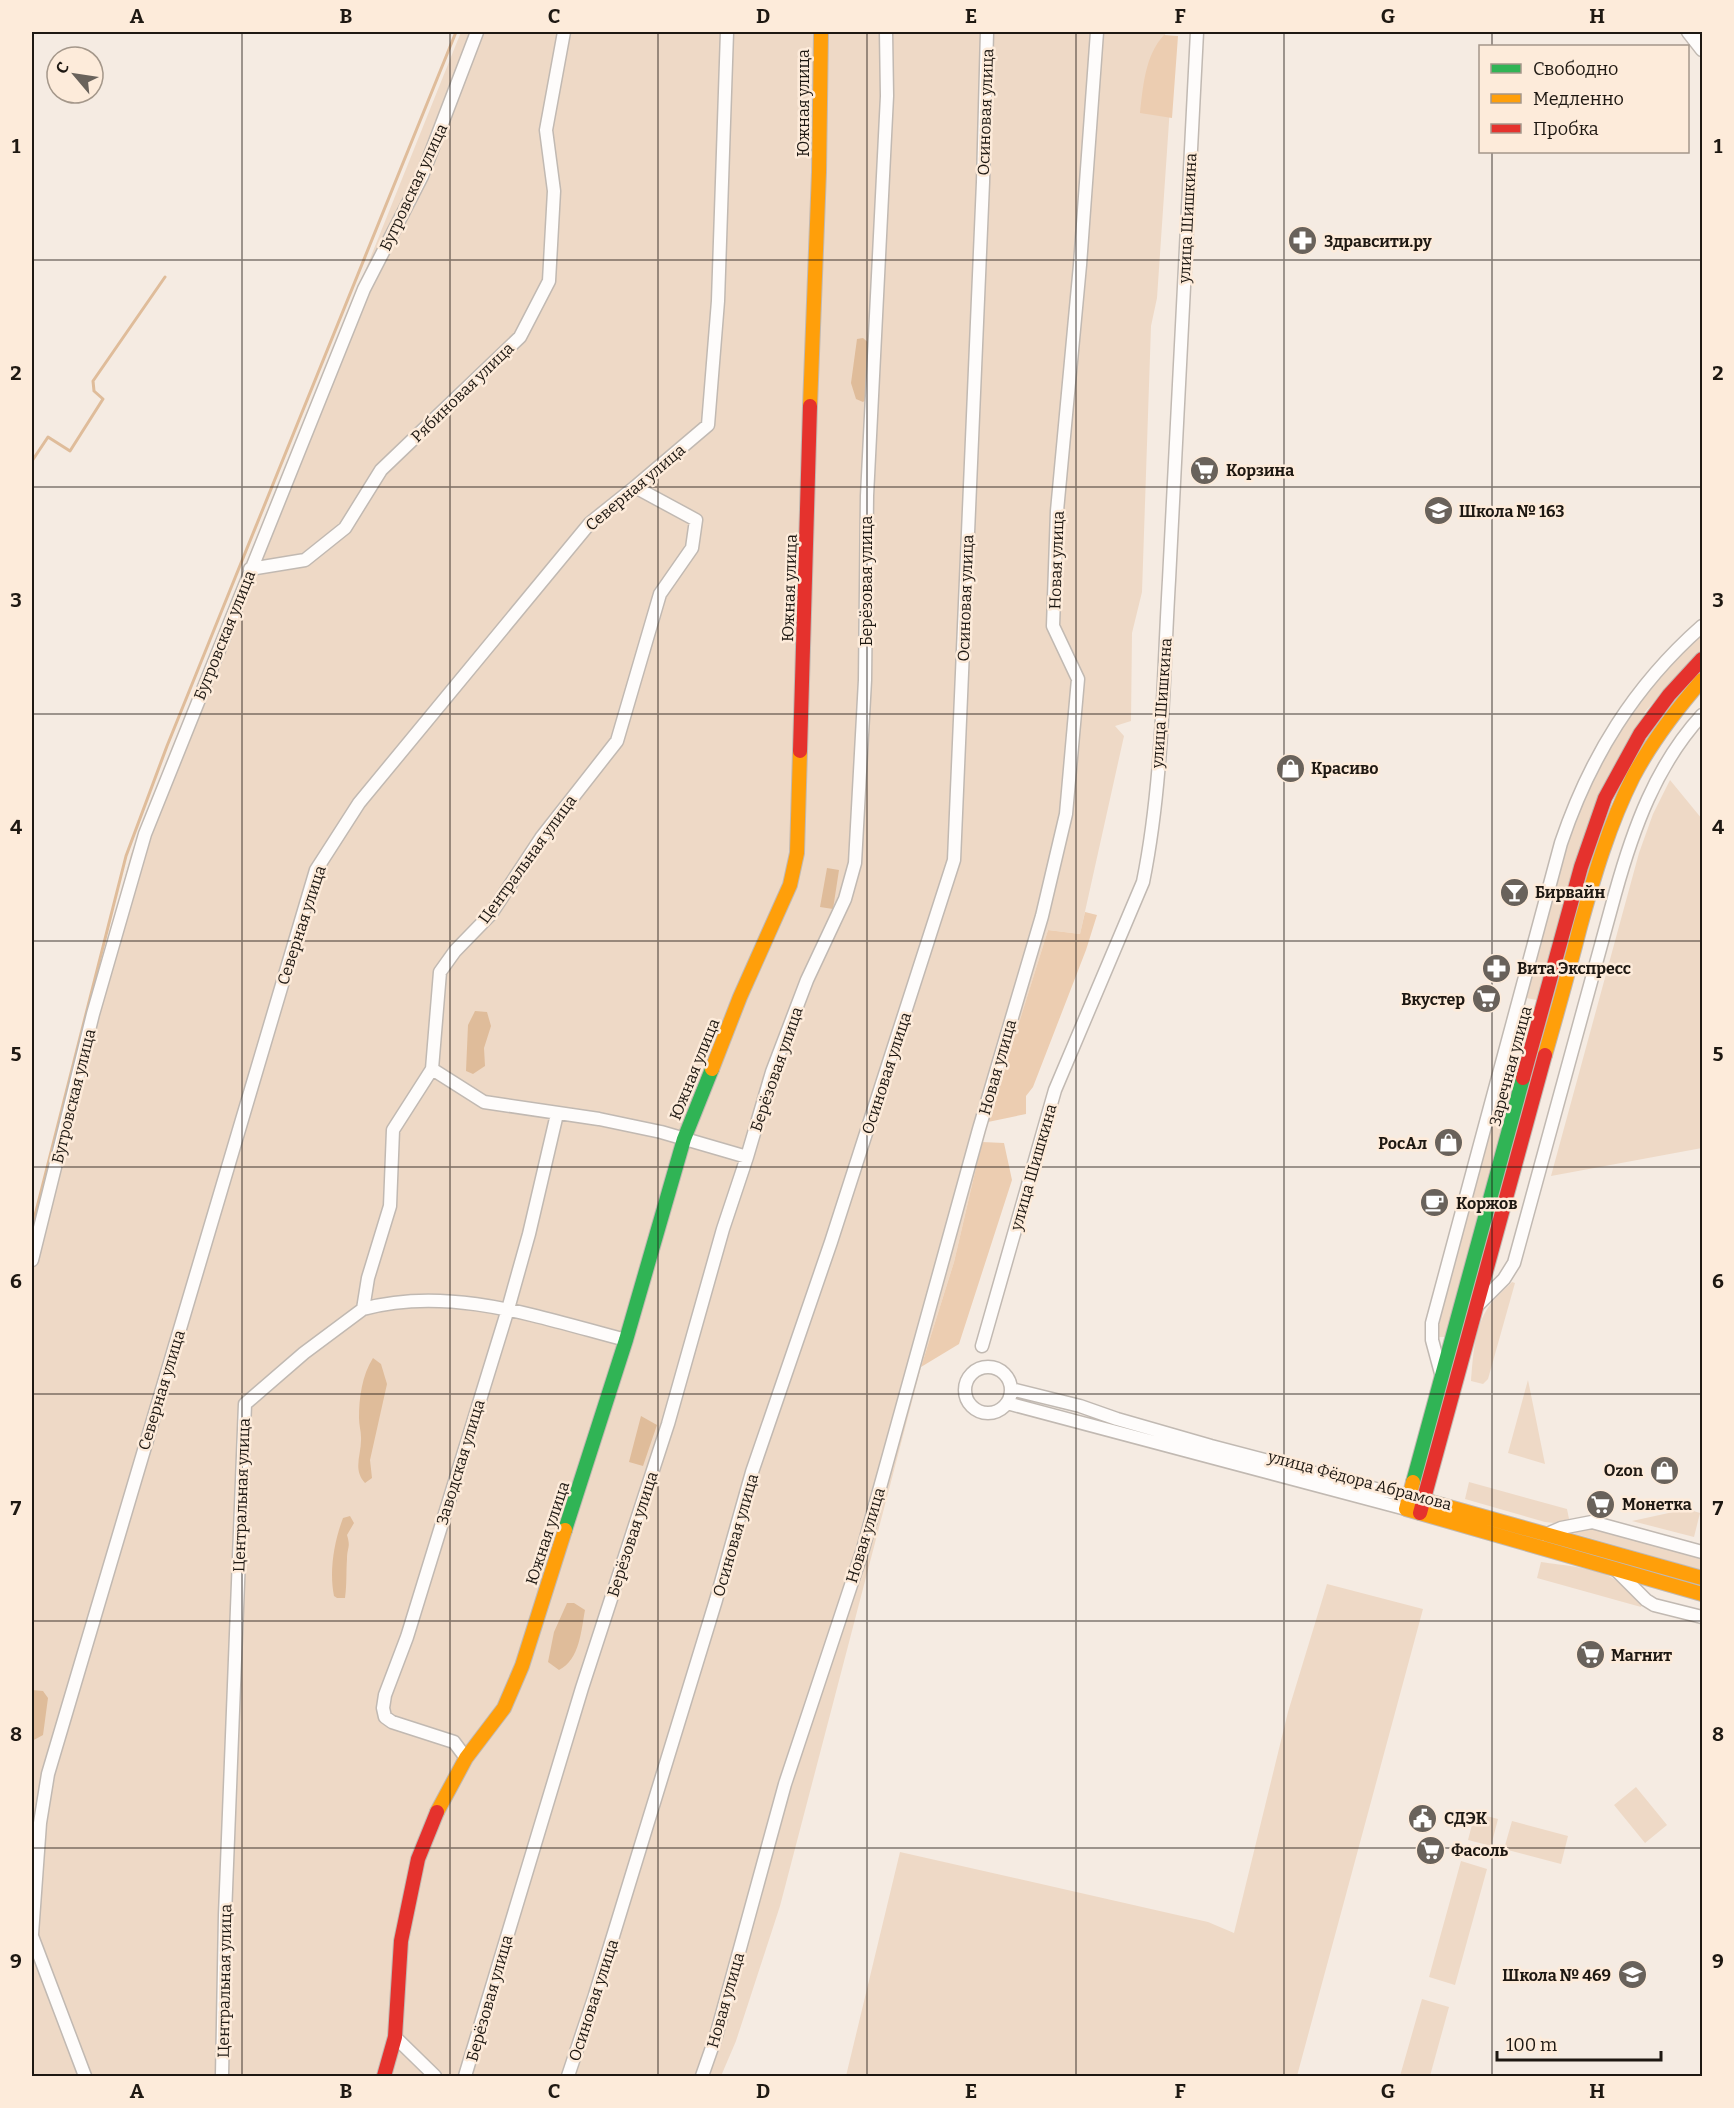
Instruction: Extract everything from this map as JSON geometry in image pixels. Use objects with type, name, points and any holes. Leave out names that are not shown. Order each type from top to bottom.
[{"type":"street","name":"Бугровская улица","points":[[32,1260],[93,1014],[145,834],[364,289],[422,176],[477,32]]},
{"type":"street","name":"Рябиновая улица","points":[[250,569],[304,560],[345,528],[381,470],[520,337],[549,281],[554,191],[546,130],[564,32]]},
{"type":"street","name":"Северная улица","points":[[32,1935],[40,1823],[48,1774],[316,870],[359,803],[590,523],[635,488],[708,425],[718,301],[727,32]]},
{"type":"street","name":"Южная улица","points":[[384,2076],[395,2037],[401,1941],[418,1859],[438,1809],[466,1758],[504,1708],[522,1666],[626,1341],[684,1139],[740,997],[790,885],[797,853],[819,172],[821,32]]},
{"type":"street","name":"Берёзовая улица","points":[[465,2076],[582,1688],[668,1424],[723,1229],[772,1072],[807,980],[845,899],[855,863],[865,680],[867,496],[887,96],[886,32]]},
{"type":"street","name":"Осиновая улица","points":[[568,2076],[716,1600],[752,1472],[831,1242],[954,860],[983,182],[987,32]]},
{"type":"street","name":"Новая улица","points":[[702,2076],[716,2036],[785,1784],[862,1549],[1041,916],[1066,814],[1078,679],[1053,626],[1057,511],[1080,265],[1097,32]]},
{"type":"street","name":"улица Шишкина","points":[[982,1346],[1055,1090],[1143,882],[1150,849],[1156,791],[1174,499],[1197,32]]},
{"type":"street","points":[[1688,32],[1702,50]]},
{"type":"street","name":"Центральная улица","points":[[222,2076],[225,1915],[245,1404],[304,1353],[363,1309],[368,1278],[390,1206],[393,1130],[432,1069],[440,972],[454,951],[491,914],[541,838],[617,741],[660,594],[692,548],[696,520],[635,488]]},
{"type":"street","points":[[1442,1377],[1432,1340],[1432,1323],[1562,843],[1573,810],[1603,746],[1623,714],[1676,650],[1702,626]]},
{"type":"street","name":"Заречная улица","points":[[1415,1504],[1442,1377],[1568,914],[1596,820],[1633,744],[1670,693],[1702,659]]},
{"type":"street","name":"Заречная улица","points":[[1415,1504],[1478,1305],[1610,824],[1646,751],[1670,717],[1702,680]]},
{"type":"street","points":[[1478,1305],[1504,1279],[1514,1263],[1615,894],[1643,809],[1679,745],[1702,715]]},
{"type":"street","points":[[432,1069],[484,1102],[609,1121],[661,1132],[747,1157]]},
{"type":"street","name":"Заводская улица","points":[[466,1758],[454,1742],[392,1722],[385,1717],[383,1708],[385,1695],[407,1637],[508,1309],[529,1234],[557,1114]]},
{"type":"street","points":[[363,1309],[387,1302],[434,1300],[508,1309],[626,1341]]},
{"type":"street","points":[[990,1367],[1005,1374],[1011,1389],[1007,1403],[994,1412],[978,1411],[967,1400],[966,1384],[975,1371],[990,1367]]},
{"type":"street","name":"улица Фёдора Абрамова","points":[[1011,1389],[1080,1406],[1211,1446],[1376,1489],[1617,1570],[1702,1594]]},
{"type":"street","name":"улица Фёдора Абрамова","points":[[1007,1403],[1415,1504],[1457,1508],[1702,1578]]},
{"type":"street","points":[[1545,1535],[1561,1528],[1592,1522],[1702,1552]]},
{"type":"street","points":[[1617,1570],[1654,1605],[1702,1617]]},
{"type":"street","points":[[32,1935],[85,2076]]},
{"type":"street","points":[[395,2037],[435,2076]]},
{"type":"shaded area","points":[[461,32],[1165,32],[1170,107],[1157,298],[1151,326],[1142,592],[1132,633],[1131,721],[1115,726],[1124,736],[1080,934],[1048,930],[982,1142],[954,1262],[921,1367],[780,1906],[736,2041],[721,2076],[32,2076],[32,1241],[131,854]]},
{"type":"shaded area","points":[[1164,35],[1178,36],[1172,118],[1140,113],[1149,62]]},
{"type":"shaded area","points":[[863,338],[870,344],[868,398],[863,402],[856,399],[851,383],[857,339]]},
{"type":"shaded area","points":[[1702,632],[1702,649],[1645,712],[1537,1000],[1526,998],[1562,862],[1585,795],[1600,763],[1617,733],[1646,692]]},
{"type":"shaded area","points":[[1670,780],[1702,819],[1702,1148],[1551,1176],[1639,853],[1653,814]]},
{"type":"shaded area","points":[[827,868],[839,870],[833,909],[820,907]]},
{"type":"shaded area","points":[[1085,912],[1097,915],[1086,950],[1033,1087],[1026,1096],[1026,1114],[988,1122],[1048,930],[1080,934]]},
{"type":"shaded area","points":[[475,1011],[487,1012],[491,1026],[484,1048],[485,1066],[473,1074],[466,1071],[468,1025]]},
{"type":"shaded area","points":[[1500,1094],[1506,1096],[1502,1129],[1446,1337],[1438,1337],[1436,1327]]},
{"type":"shaded area","points":[[982,1142],[1004,1143],[1012,1180],[959,1344],[921,1367],[954,1262]]},
{"type":"shaded area","points":[[1512,1282],[1515,1283],[1488,1379],[1483,1384],[1471,1381],[1475,1345],[1482,1319],[1491,1303]]},
{"type":"shaded area","points":[[373,1358],[381,1364],[387,1384],[370,1460],[372,1478],[365,1483],[358,1467],[361,1443],[359,1418],[362,1387]]},
{"type":"shaded area","points":[[1528,1380],[1545,1464],[1508,1453]]},
{"type":"shaded area","points":[[641,1416],[657,1425],[643,1466],[629,1462]]},
{"type":"shaded area","points":[[1469,1482],[1567,1509],[1569,1519],[1554,1523],[1545,1522],[1465,1499]]},
{"type":"shaded area","points":[[1687,1509],[1700,1513],[1694,1537],[1632,1521]]},
{"type":"shaded area","points":[[350,1516],[354,1523],[347,1535],[349,1545],[345,1598],[337,1598],[334,1596],[332,1577],[333,1557],[343,1518]]},
{"type":"shaded area","points":[[1588,1527],[1702,1558],[1702,1570],[1569,1532]]},
{"type":"shaded area","points":[[1541,1562],[1607,1575],[1618,1582],[1642,1605],[1641,1607],[1537,1578]]},
{"type":"shaded area","points":[[1327,1584],[1423,1609],[1297,2076],[846,2076],[900,1852],[1208,1922],[1234,1933],[1288,1712]]},
{"type":"shaded area","points":[[567,1603],[574,1603],[585,1610],[581,1635],[575,1652],[566,1665],[559,1670],[548,1662],[554,1632]]},
{"type":"shaded area","points":[[32,1690],[43,1691],[48,1698],[43,1735],[32,1741]]},
{"type":"shaded area","points":[[1636,1787],[1667,1825],[1645,1843],[1614,1805]]},
{"type":"shaded area","points":[[1475,1813],[1498,1819],[1491,1846],[1468,1840]]},
{"type":"shaded area","points":[[1512,1821],[1568,1836],[1561,1864],[1504,1849]]},
{"type":"shaded area","points":[[1461,1861],[1487,1869],[1455,1985],[1429,1977]]},
{"type":"shaded area","points":[[1422,1999],[1449,2007],[1430,2076],[1400,2076]]},
{"type":"waterway","points":[[32,1227],[126,856],[167,746],[456,32]]},
{"type":"waterway","points":[[32,461],[48,437],[70,451],[103,399],[94,391],[93,381],[165,277]]},
{"type":"traffic: fast","points":[[565,1530],[626,1340],[684,1139],[712,1069]]},
{"type":"traffic: fast","points":[[1413,1482],[1523,1078]]},
{"type":"traffic: slow","points":[[810,406],[819,172],[821,32]]},
{"type":"traffic: slow","points":[[1545,1055],[1591,889],[1617,814],[1633,777],[1656,738],[1702,680]]},
{"type":"traffic: slow","points":[[712,1069],[740,997],[790,885],[797,853],[800,751]]},
{"type":"traffic: slow","points":[[1413,1482],[1406,1509],[1702,1594]]},
{"type":"traffic: slow","points":[[1424,1500],[1702,1578]]},
{"type":"traffic: slow","points":[[437,1812],[466,1758],[504,1708],[522,1666],[565,1530]]},
{"type":"traffic: jam","points":[[800,751],[810,406]]},
{"type":"traffic: jam","points":[[1523,1078],[1581,867],[1605,798],[1640,734],[1669,695],[1702,659]]},
{"type":"traffic: jam","points":[[1420,1513],[1545,1055]]},
{"type":"traffic: jam","points":[[384,2076],[395,2037],[401,1941],[418,1859],[437,1812]]},
{"type":"place","name":"Здравсити.ру","points":[[1303,241]]},
{"type":"place","name":"Корзина","points":[[1205,470]]},
{"type":"place","name":"Школа № 163","points":[[1438,511]]},
{"type":"place","name":"Красиво","points":[[1290,768]]},
{"type":"place","name":"Бирвайн","points":[[1514,892]]},
{"type":"place","name":"Вита Экспресс","points":[[1496,968]]},
{"type":"place","name":"Вкустер","points":[[1486,999]]},
{"type":"place","name":"РосАл","points":[[1448,1143]]},
{"type":"place","name":"Коржов","points":[[1435,1203]]},
{"type":"place","name":"Ozon","points":[[1664,1470]]},
{"type":"place","name":"Монетка","points":[[1601,1504]]},
{"type":"place","name":"Магнит","points":[[1590,1655]]},
{"type":"place","name":"СДЭК","points":[[1423,1818]]},
{"type":"place","name":"Фасоль","points":[[1430,1850]]},
{"type":"place","name":"Школа № 469","points":[[1632,1975]]}]
